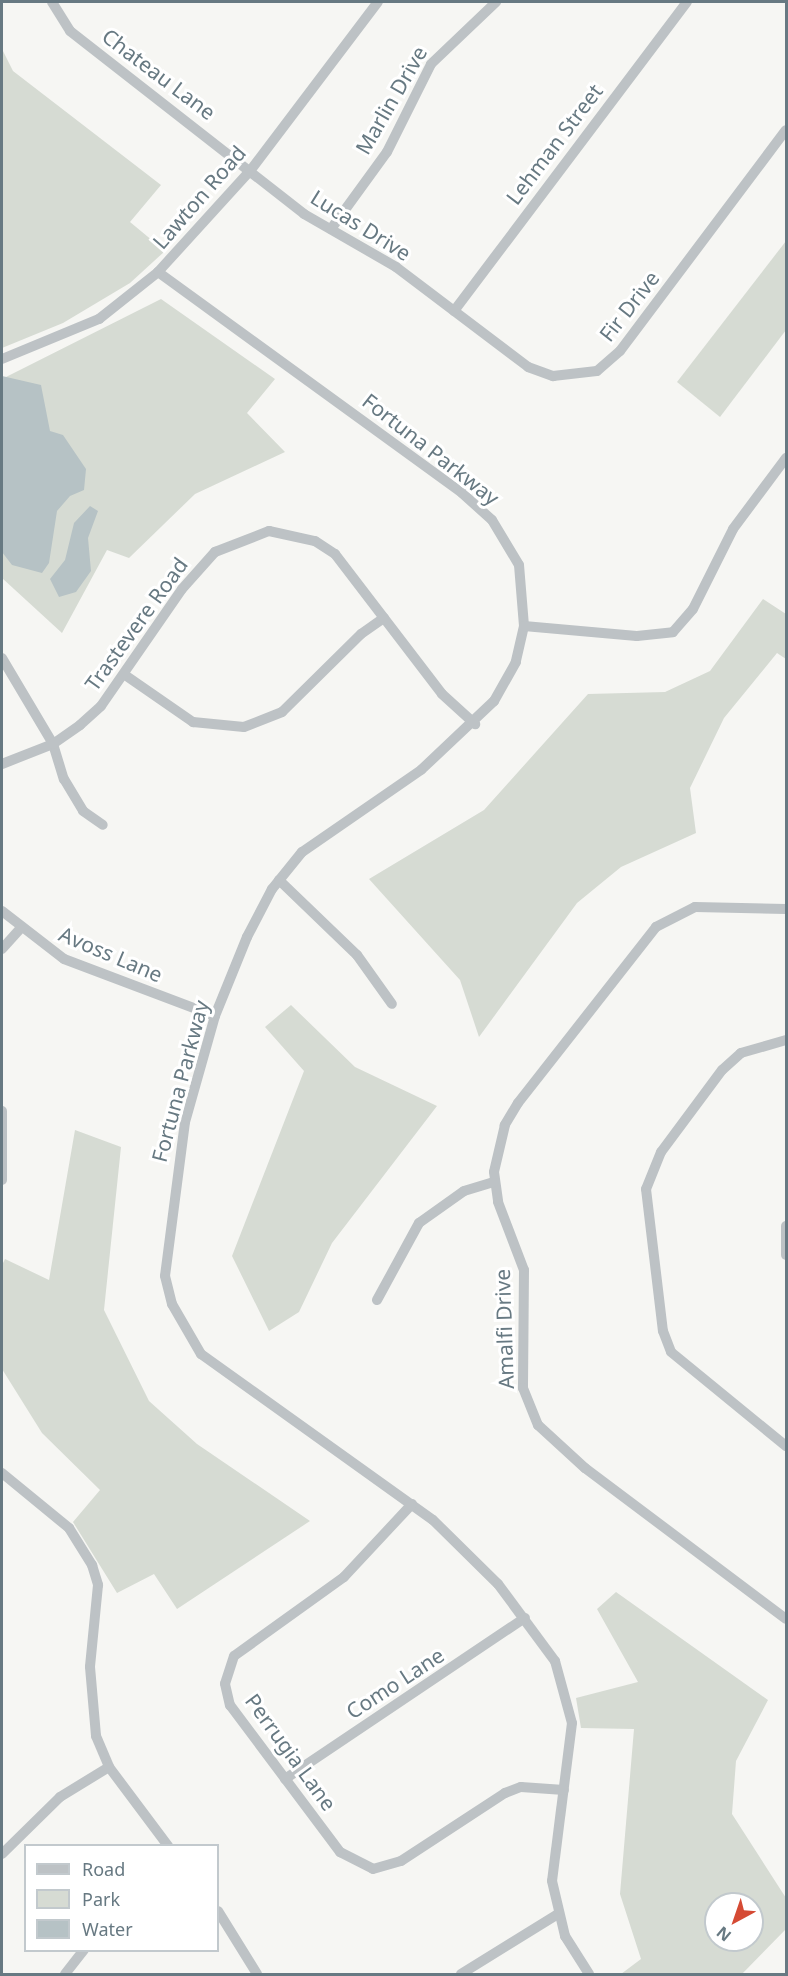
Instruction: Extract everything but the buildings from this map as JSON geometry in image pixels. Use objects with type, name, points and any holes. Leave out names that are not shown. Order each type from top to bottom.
[{"type":"street","name":"Chateau Lane","points":[[52,2],[70,31],[250,171]]},
{"type":"street","name":"Lawton Road","points":[[2,359],[99,319],[158,272],[250,171],[378,2]]},
{"type":"street","name":"Marlin Drive","points":[[331,229],[387,152],[431,64],[496,2]]},
{"type":"street","name":"Lehman Street","points":[[453,310],[687,2]]},
{"type":"street","name":"Fir Drive","points":[[453,310],[543,374],[597,371],[620,351],[786,130]]},
{"type":"street","name":"Lucas Drive","points":[[250,171],[331,229],[396,267],[453,310]]},
{"type":"street","name":"Fortuna Parkway","points":[[158,272],[462,493],[492,520],[519,565],[524,626],[508,680],[475,724],[421,770],[321,834],[279,880],[248,937],[215,1016],[174,1174],[165,1276],[172,1304],[186,1333],[217,1368],[412,1504],[467,1551],[525,1618],[555,1661],[566,1689],[572,1733],[552,1859],[558,1914],[572,1951],[589,1974]]},
{"type":"street","points":[[524,626],[637,636],[673,632],[693,609],[733,529],[786,458]]},
{"type":"street","name":"Trastevere Road","points":[[2,764],[53,744],[101,706],[194,574],[215,552],[253,534],[269,531],[315,541],[350,569],[442,694],[475,724]]},
{"type":"street","points":[[125,675],[193,722],[244,727],[282,712],[384,618]]},
{"type":"street","points":[[2,658],[53,744],[64,779],[83,811],[104,825]]},
{"type":"street","points":[[279,880],[357,955],[392,1004]]},
{"type":"street","name":"Amalfi Drive","points":[[786,909],[695,907],[656,927],[518,1103],[498,1148],[494,1182],[524,1270],[523,1388],[538,1425],[585,1468],[786,1619]]},
{"type":"street","name":"Avoss Lane","points":[[2,911],[20,929],[64,959],[215,1016]]},
{"type":"street","points":[[2,949],[20,929]]},
{"type":"street","points":[[786,1040],[741,1053],[722,1070],[661,1152],[646,1189],[663,1331],[671,1352],[786,1446]]},
{"type":"street","points":[[2,1111],[2,1180]]},
{"type":"street","points":[[377,1300],[419,1223],[464,1191],[494,1182]]},
{"type":"street","points":[[786,1226],[786,1255]]},
{"type":"street","points":[[2,1475],[69,1528],[92,1564],[99,1606],[90,1696],[109,1767],[167,1844]]},
{"type":"street","name":"Perrugia Lane","points":[[412,1504],[344,1577],[245,1645],[227,1671],[230,1705],[340,1852],[373,1869],[401,1862],[505,1793],[521,1787],[564,1790]]},
{"type":"street","name":"Como Lane","points":[[285,1779],[525,1618]]},
{"type":"street","points":[[2,1854],[44,1810],[109,1767]]},
{"type":"street","points":[[219,1913],[257,1974]]},
{"type":"street","points":[[461,1974],[558,1914]]},
{"type":"street","points":[[65,1974],[82,1952]]},
{"type":"green space","points":[[2,49],[13,71],[161,185],[130,222],[165,251],[130,283],[63,323],[2,348]]},
{"type":"green space","points":[[786,241],[786,330],[720,417],[677,382]]},
{"type":"green space","points":[[161,299],[275,379],[247,413],[285,452],[195,494],[129,558],[107,550],[62,633],[2,578],[2,379]]},
{"type":"green space","points":[[763,599],[786,614],[786,659],[777,653],[724,718],[690,788],[696,833],[621,867],[577,903],[479,1037],[460,980],[369,879],[484,810],[588,694],[665,692],[710,671]]},
{"type":"green space","points":[[291,1005],[355,1067],[437,1106],[332,1243],[299,1312],[269,1331],[232,1256],[304,1071],[265,1027]]},
{"type":"green space","points":[[75,1130],[121,1147],[104,1310],[149,1401],[197,1444],[310,1521],[177,1609],[154,1574],[117,1593],[73,1522],[100,1490],[42,1433],[2,1369],[2,1265],[5,1259],[49,1280]]},
{"type":"green space","points":[[616,1592],[768,1700],[736,1761],[732,1814],[786,1898],[786,1929],[764,1952],[764,1892],[704,1892],[704,1952],[764,1952],[742,1974],[621,1974],[641,1959],[620,1894],[634,1729],[581,1728],[576,1698],[638,1682],[597,1609]]},
{"type":"water","points":[[2,376],[41,385],[50,431],[63,435],[86,469],[84,490],[70,496],[57,511],[49,563],[42,573],[12,565],[2,552]]},
{"type":"water","points":[[90,506],[98,511],[88,538],[91,571],[76,592],[59,597],[50,579],[65,560],[74,523]]}]
